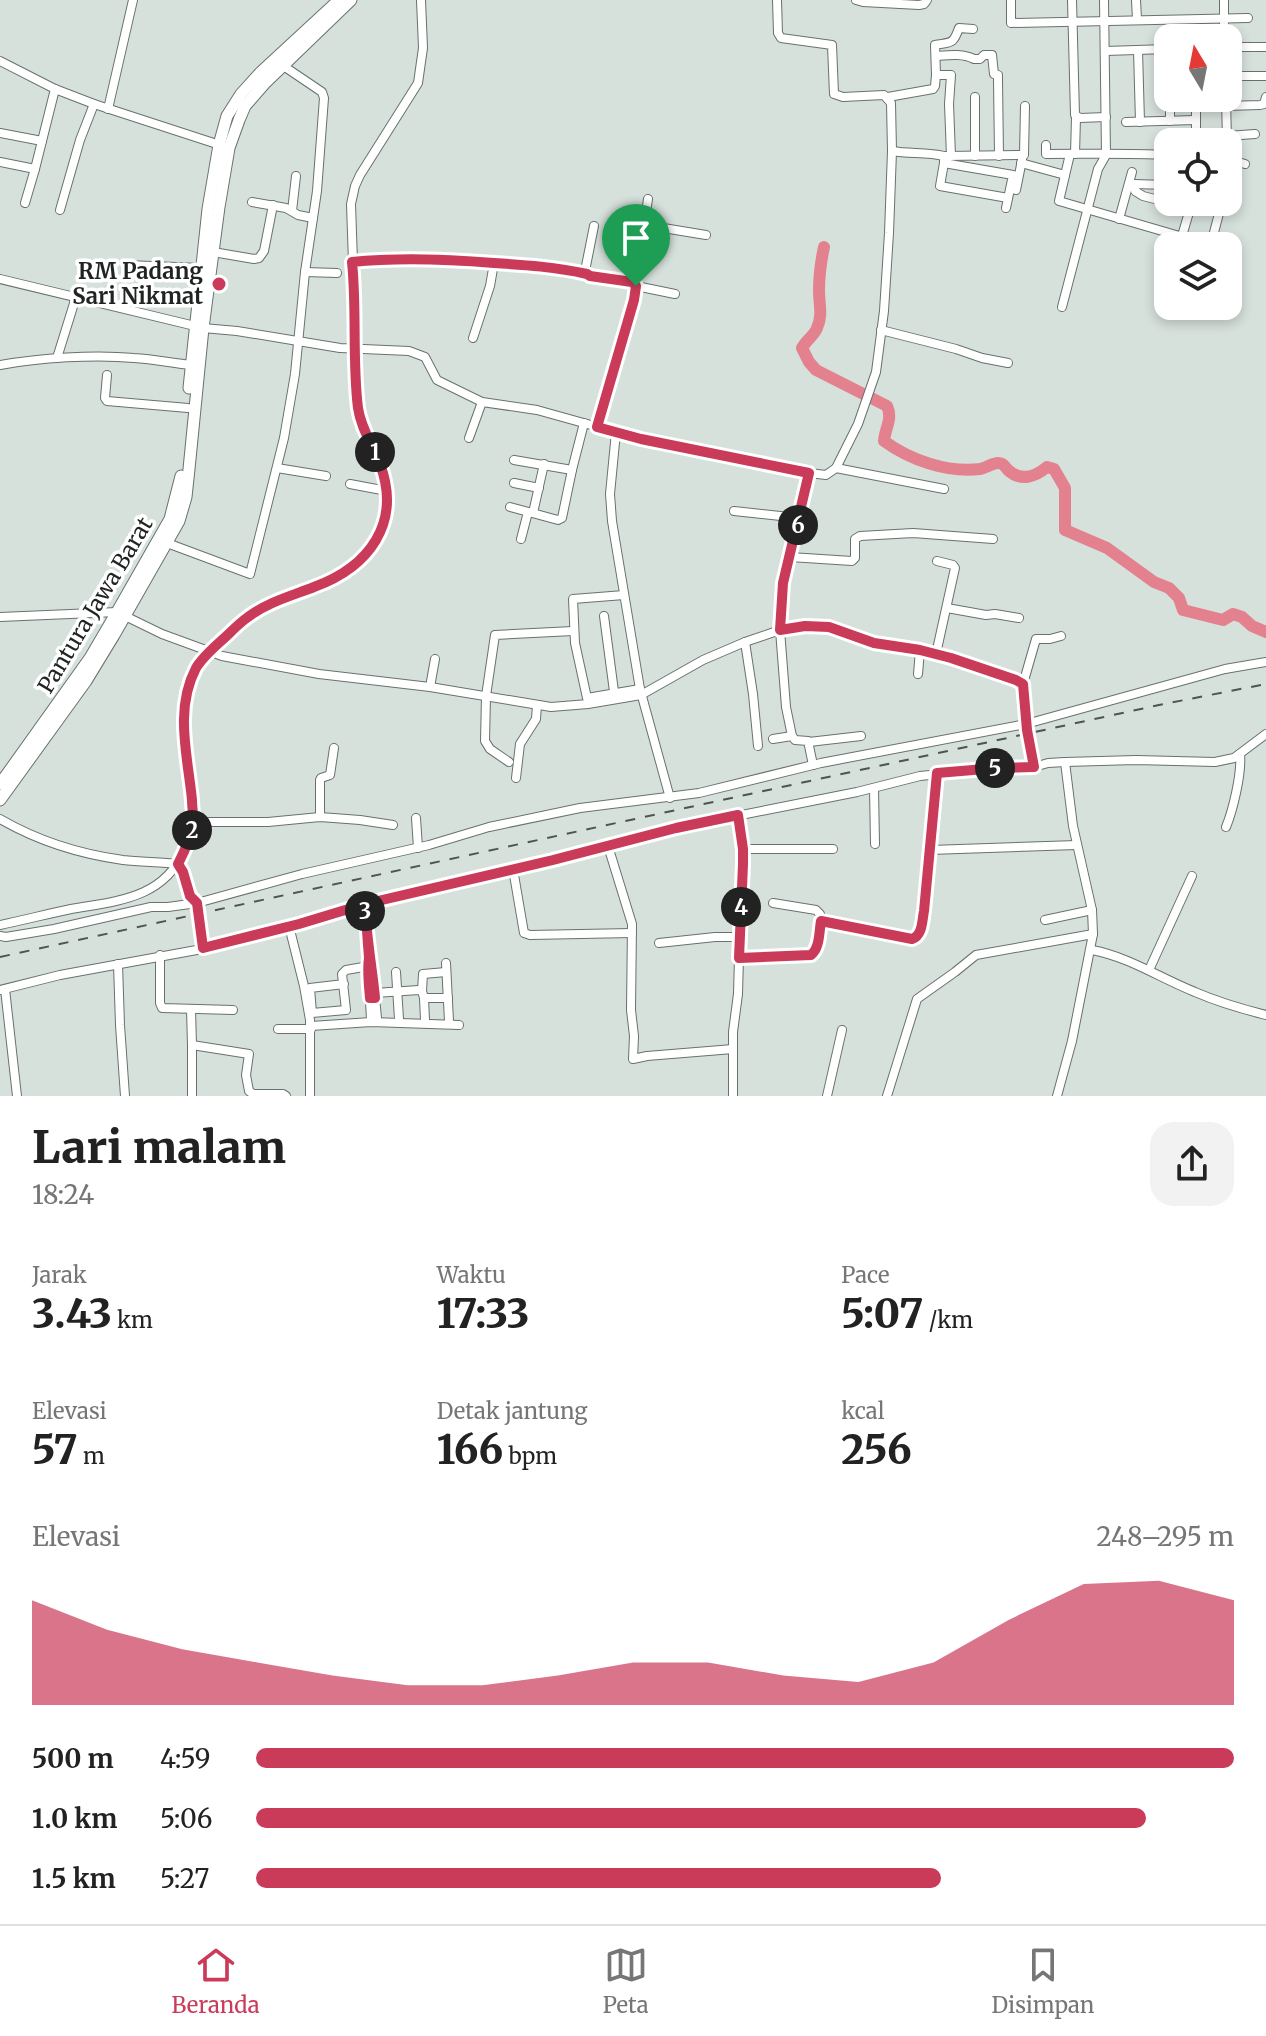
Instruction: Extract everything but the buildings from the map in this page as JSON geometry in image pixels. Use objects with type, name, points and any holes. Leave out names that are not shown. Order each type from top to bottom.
[{"type":"highway","name":"Pantura Jawa Barat","points":[[0,784],[121,614],[175,506],[182,472],[191,365],[199,327],[201,268],[227,116],[247,87],[339,0]]},
{"type":"highway","points":[[0,800],[86,681],[121,614],[179,521],[186,497],[199,327],[213,252],[224,147],[245,106],[282,65],[351,0]]},
{"type":"street","points":[[108,109],[133,0]]},
{"type":"street","points":[[0,925],[127,898],[157,885],[169,876],[187,846],[193,822],[183,724],[192,678],[197,668],[208,653],[261,607],[330,582],[352,569],[363,560],[383,526],[387,491],[380,463],[360,419],[358,407],[351,204],[355,186],[368,162],[418,83],[423,48],[421,0]]},
{"type":"street","points":[[777,0],[778,33],[781,38],[832,45],[834,94],[843,97],[888,97],[933,89],[935,45],[954,40],[959,28],[973,29]]},
{"type":"street","points":[[856,0],[919,5],[927,0]]},
{"type":"street","points":[[1011,0],[1011,23],[1248,18]]},
{"type":"street","points":[[1072,0],[1076,117],[1072,154],[1059,201],[1167,232]]},
{"type":"street","points":[[1062,307],[1098,169],[1106,155],[1104,0]]},
{"type":"street","points":[[1136,0],[1137,19]]},
{"type":"street","points":[[1224,0],[1224,24]]},
{"type":"street","points":[[1242,47],[1266,47]]},
{"type":"street","points":[[1105,51],[1154,49]]},
{"type":"street","points":[[1138,50],[1140,122]]},
{"type":"street","points":[[936,56],[980,59],[984,55],[992,55],[994,74],[998,75],[1004,173]]},
{"type":"street","points":[[0,61],[55,89],[94,104],[224,147]]},
{"type":"street","points":[[167,543],[250,574],[277,468],[295,374],[324,95],[282,65]]},
{"type":"street","points":[[892,151],[946,158],[1013,175],[1007,203],[940,186],[946,158],[951,75],[936,75]]},
{"type":"street","points":[[1242,76],[1266,76]]},
{"type":"street","points":[[25,203],[55,89]]},
{"type":"street","points":[[0,279],[199,327],[320,346],[409,351],[427,360],[437,380],[482,402],[537,410],[616,432],[826,475],[836,468],[858,424],[876,372],[889,233],[892,151],[891,103],[888,97]]},
{"type":"street","points":[[975,97],[975,156]]},
{"type":"street","points":[[1242,103],[1264,104],[1266,97]]},
{"type":"street","points":[[60,210],[94,104]]},
{"type":"street","points":[[946,158],[1024,155],[1025,106]]},
{"type":"street","points":[[1170,112],[1170,121]]},
{"type":"street","points":[[1196,112],[1196,128]]},
{"type":"street","points":[[1076,117],[1106,117]]},
{"type":"street","points":[[1126,122],[1196,120]]},
{"type":"street","points":[[0,133],[42,141]]},
{"type":"street","points":[[1242,136],[1255,134]]},
{"type":"street","points":[[1046,145],[1046,154],[1154,154]]},
{"type":"street","points":[[1016,190],[1022,160],[1065,175]]},
{"type":"street","points":[[0,162],[35,169]]},
{"type":"street","points":[[1119,219],[1132,184],[1132,172]]},
{"type":"street","points":[[292,211],[296,176]]},
{"type":"street","points":[[1132,184],[1154,185]]},
{"type":"street","points":[[1132,184],[1135,191],[1154,198]]},
{"type":"street","points":[[597,427],[634,300],[648,199]]},
{"type":"street","points":[[252,202],[273,205],[313,218]]},
{"type":"street","points":[[213,252],[259,258],[264,251],[273,205]]},
{"type":"street","points":[[645,225],[706,235]]},
{"type":"street","points":[[587,274],[585,271],[594,226]]},
{"type":"street","points":[[352,262],[409,258],[558,267],[675,294]]},
{"type":"street","points":[[473,338],[494,263]]},
{"type":"street","points":[[127,265],[201,268]]},
{"type":"street","points":[[305,272],[337,273]]},
{"type":"street","points":[[57,358],[76,297]]},
{"type":"street","points":[[881,330],[1008,363]]},
{"type":"street","points":[[0,365],[57,358],[132,357],[191,365]]},
{"type":"street","points":[[107,375],[107,401],[188,408]]},
{"type":"street","points":[[469,438],[482,402]]},
{"type":"street","points":[[510,507],[558,520],[562,518],[584,423]]},
{"type":"street","points":[[616,432],[610,508],[641,692],[670,798]]},
{"type":"street","points":[[514,460],[572,470]]},
{"type":"street","points":[[521,539],[544,464]]},
{"type":"street","points":[[277,468],[326,476]]},
{"type":"street","points":[[836,468],[944,489]]},
{"type":"street","points":[[809,473],[781,594],[780,630],[786,707],[795,740],[809,742],[861,736]]},
{"type":"street","points":[[514,483],[539,488]]},
{"type":"street","points":[[350,484],[387,491]]},
{"type":"street","points":[[734,511],[799,518]]},
{"type":"street","points":[[790,557],[852,561],[855,558],[855,539],[860,536],[913,533],[993,539]]},
{"type":"street","points":[[936,654],[954,566],[937,561]]},
{"type":"street","points":[[587,701],[573,631],[573,599],[624,595]]},
{"type":"street","points":[[947,608],[1019,618]]},
{"type":"street","points":[[0,617],[121,614],[208,653],[252,663],[564,707],[641,692],[745,642],[780,630],[805,626],[829,627],[874,643],[936,654],[994,671],[1023,684]]},
{"type":"street","points":[[604,616],[615,697]]},
{"type":"street","points":[[509,762],[490,749],[485,741],[486,696],[495,635],[573,631]]},
{"type":"street","points":[[1034,767],[1023,684],[1036,639],[1061,636]]},
{"type":"street","points":[[745,642],[758,746]]},
{"type":"street","points":[[918,674],[920,650]]},
{"type":"street","points":[[430,687],[435,659]]},
{"type":"street","points":[[0,936],[54,929],[151,907],[197,903],[302,874],[418,848],[489,827],[580,808],[714,790],[813,765],[1026,724],[1225,669],[1266,662]]},
{"type":"street","points":[[516,778],[520,744],[536,719],[537,705]]},
{"type":"street","points":[[17,1096],[2,990],[60,975],[203,948],[365,904],[676,828],[920,776],[1065,762],[1215,762],[1234,758],[1266,734]]},
{"type":"street","points":[[773,739],[792,736]]},
{"type":"street","points":[[809,742],[813,765]]},
{"type":"street","points":[[320,817],[320,780],[332,771],[334,748]]},
{"type":"street","points":[[1226,827],[1234,807],[1241,769],[1240,754]]},
{"type":"street","points":[[1057,1096],[1072,1041],[1093,934],[1092,910],[1077,845],[1065,762]]},
{"type":"street","points":[[821,921],[916,938],[920,933],[937,773]]},
{"type":"street","points":[[874,788],[875,844]]},
{"type":"street","points":[[733,1096],[743,887],[743,849],[738,815]]},
{"type":"street","points":[[193,822],[268,822],[320,817],[393,825]]},
{"type":"street","points":[[416,818],[418,848]]},
{"type":"street","points":[[0,819],[73,851],[124,860],[178,864]]},
{"type":"street","points":[[930,850],[1077,845]]},
{"type":"street","points":[[608,846],[630,915],[633,1059],[733,1049]]},
{"type":"street","points":[[743,849],[833,849]]},
{"type":"street","points":[[178,864],[190,896],[197,903],[203,948]]},
{"type":"street","points":[[513,869],[523,931],[527,934],[632,933]]},
{"type":"street","points":[[1149,970],[1192,876]]},
{"type":"street","points":[[739,958],[811,955],[815,952],[820,914],[816,910],[773,903]]},
{"type":"street","points":[[365,904],[373,994],[397,992],[448,998]]},
{"type":"street","points":[[1045,920],[1092,910]]},
{"type":"street","points":[[289,926],[311,1028],[310,1096]]},
{"type":"street","points":[[887,1096],[917,999],[976,955],[1093,934]]},
{"type":"street","points":[[659,943],[739,937]]},
{"type":"street","points":[[1092,950],[1149,970],[1194,992],[1266,1015]]},
{"type":"street","points":[[160,955],[162,1008],[233,1010]]},
{"type":"street","points":[[118,964],[125,1096]]},
{"type":"street","points":[[344,984],[311,987],[312,1013],[346,1015],[344,984],[342,974],[369,964]]},
{"type":"street","points":[[425,1020],[423,974],[446,968],[449,1021]]},
{"type":"street","points":[[396,972],[399,1019]]},
{"type":"street","points":[[191,1009],[192,1096]]},
{"type":"street","points":[[278,1029],[371,1022],[459,1025]]},
{"type":"street","points":[[827,1096],[842,1030]]},
{"type":"street","points":[[192,1045],[249,1054],[246,1075],[250,1094],[286,1096]]},
{"type":"waterway","points":[[824,247],[819,280],[820,319],[816,331],[802,348],[816,370],[887,406],[889,419],[884,441],[905,454],[942,467],[967,470],[1000,463],[1013,474],[1023,477],[1033,476],[1047,467],[1054,469],[1065,488],[1065,530],[1107,548],[1154,582],[1169,588],[1179,598],[1183,610],[1223,620],[1233,614],[1266,632]]},
{"type":"railway","points":[[0,957],[1266,684]]},
{"type":"place","name":"RM Padang Sari Nikmat","points":[[219,284]]},
{"type":"route","points":[[636,286],[597,427],[809,473],[783,583],[780,630],[813,625],[829,627],[874,643],[951,658],[1016,680],[1023,684],[1034,767],[937,773],[924,911],[920,933],[912,939],[821,921],[817,946],[811,955],[739,958],[743,849],[738,815],[365,904],[370,998],[375,998],[365,904],[203,948],[197,903],[190,896],[178,864],[187,846],[193,822],[183,724],[192,678],[208,653],[261,607],[330,582],[363,560],[383,526],[387,508],[385,478],[364,430],[358,407],[352,262],[432,258],[558,267],[590,276],[632,282],[636,286]]}]
